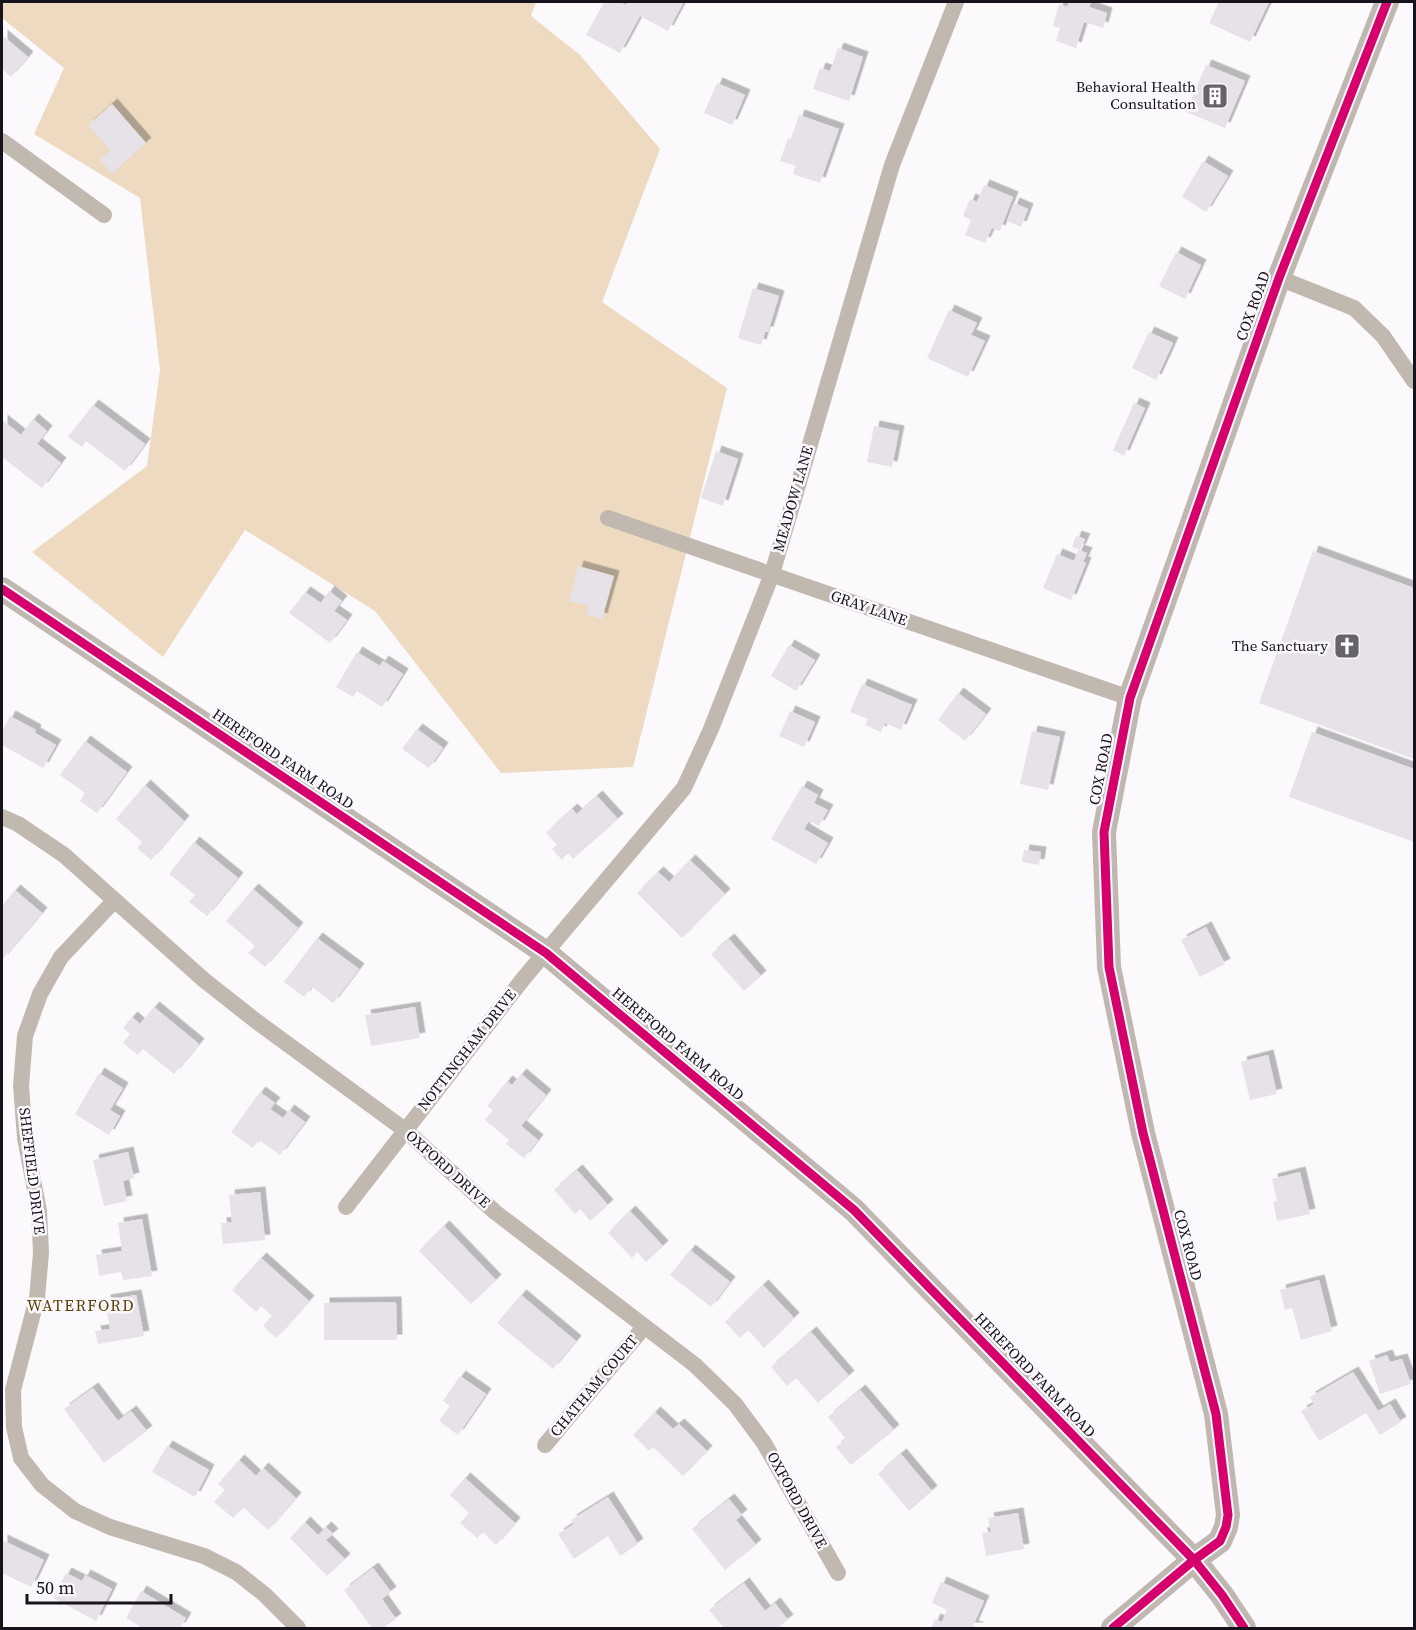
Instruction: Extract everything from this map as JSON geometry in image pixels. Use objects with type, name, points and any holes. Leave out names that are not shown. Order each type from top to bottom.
[{"type":"street","name":"MEADOW LANE","points":[[546,953],[684,788],[711,729],[771,574],[892,165],[956,2]]},
{"type":"street","name":"COX ROAD","points":[[1113,1629],[1194,1560],[1220,1541],[1226,1527],[1228,1503],[1216,1414],[1143,1133],[1109,967],[1104,832],[1130,698],[1279,278],[1387,2]]},
{"type":"street","points":[[2,141],[104,215]]},
{"type":"street","points":[[1279,278],[1354,308],[1383,336],[1414,381]]},
{"type":"street","name":"GRAY LANE","points":[[608,518],[1130,698]]},
{"type":"street","name":"HEREFORD FARM ROAD","points":[[2,589],[546,953],[854,1210],[1194,1560],[1222,1595],[1244,1629]]},
{"type":"street","name":"OXFORD DRIVE","points":[[2,817],[18,824],[64,855],[204,980],[405,1130],[495,1212],[695,1365],[735,1404],[764,1443],[838,1573]]},
{"type":"street","name":"SHEFFIELD DRIVE","points":[[114,901],[61,957],[40,994],[25,1036],[21,1086],[25,1138],[39,1211],[41,1253],[37,1298],[13,1390],[14,1427],[21,1458],[42,1485],[75,1511],[110,1527],[204,1556],[236,1572],[264,1594],[298,1629]]},
{"type":"street","name":"NOTTINGHAM DRIVE","points":[[346,1207],[523,979],[546,953]]},
{"type":"street","name":"CHATHAM COURT","points":[[545,1445],[644,1327]]},
{"type":"shaded area","points":[[2,2],[536,2],[531,16],[580,55],[660,149],[602,302],[727,388],[633,767],[501,773],[375,611],[245,530],[163,657],[32,552],[147,466],[160,370],[140,198],[34,134],[64,68],[2,18]]},
{"type":"building","points":[[604,2],[619,2],[626,5],[628,2],[683,3],[668,31],[640,16],[620,53],[586,35]]},
{"type":"building","points":[[1069,2],[1091,2],[1089,7],[1107,13],[1103,28],[1084,22],[1076,48],[1056,41],[1060,28],[1053,26],[1059,4],[1067,7]]},
{"type":"building","points":[[1219,2],[1269,2],[1250,42],[1209,23]]},
{"type":"building","points":[[2,35],[28,57],[11,77],[3,70],[2,72]]},
{"type":"building","points":[[838,48],[863,57],[849,101],[813,89],[820,68],[830,71]]},
{"type":"building","name":"Behavioral Health Consultation","points":[[1206,65],[1245,81],[1225,128],[1186,112]]},
{"type":"building","points":[[717,83],[745,95],[732,125],[704,113]]},
{"type":"building","points":[[112,104],[146,143],[112,174],[100,160],[110,150],[88,125]]},
{"type":"building","points":[[799,115],[839,129],[820,183],[793,174],[796,166],[780,161]]},
{"type":"building","points":[[1203,161],[1228,176],[1206,212],[1182,197]]},
{"type":"building","points":[[984,185],[1013,197],[1000,231],[992,228],[985,243],[965,235],[971,220],[963,216],[970,199],[977,202]]},
{"type":"building","points":[[1014,203],[1028,209],[1021,227],[1007,221]]},
{"type":"building","points":[[1176,252],[1201,265],[1185,299],[1159,286]]},
{"type":"building","points":[[753,288],[779,296],[768,332],[765,332],[761,345],[738,338]]},
{"type":"building","points":[[949,310],[977,323],[971,335],[985,341],[968,377],[927,358]]},
{"type":"building","points":[[1149,332],[1173,343],[1156,380],[1132,368]]},
{"type":"building","points":[[1134,403],[1145,408],[1124,456],[1113,450]]},
{"type":"building","points":[[93,405],[145,444],[125,471],[86,441],[82,447],[68,437]]},
{"type":"building","points":[[33,419],[47,431],[37,444],[61,463],[42,488],[2,457],[2,420],[21,435]]},
{"type":"building","points":[[874,426],[899,431],[892,467],[867,462]]},
{"type":"building","points":[[716,451],[738,459],[723,506],[701,498]]},
{"type":"building","points":[[1076,536],[1085,539],[1080,550],[1072,547]]},
{"type":"building","points":[[1078,550],[1087,553],[1083,562],[1086,563],[1071,600],[1043,588],[1057,554],[1074,561]]},
{"type":"building","name":"The Sanctuary","points":[[1313,551],[1414,588],[1414,759],[1259,703]]},
{"type":"building","points":[[578,566],[614,576],[602,619],[586,614],[589,606],[569,601]]},
{"type":"building","points":[[329,591],[342,601],[334,611],[347,620],[330,643],[289,613],[305,592],[321,603]]},
{"type":"building","points":[[789,645],[815,660],[796,691],[771,676]]},
{"type":"building","points":[[357,652],[380,666],[383,661],[403,674],[382,707],[357,691],[353,697],[336,687]]},
{"type":"building","points":[[862,684],[912,705],[901,730],[885,723],[881,732],[865,725],[868,719],[850,712]]},
{"type":"building","points":[[958,693],[986,714],[965,741],[938,720]]},
{"type":"building","points":[[790,711],[815,722],[804,747],[779,736]]},
{"type":"building","points":[[10,716],[36,730],[35,733],[56,745],[43,768],[2,745],[2,732]]},
{"type":"building","points":[[417,729],[443,748],[429,768],[402,749]]},
{"type":"building","points":[[1032,731],[1060,737],[1048,790],[1020,784]]},
{"type":"building","points":[[1312,732],[1414,769],[1414,842],[1289,797]]},
{"type":"building","points":[[85,741],[127,772],[97,813],[80,801],[85,793],[60,775]]},
{"type":"building","points":[[145,785],[184,821],[151,860],[137,848],[142,842],[116,819]]},
{"type":"building","points":[[802,786],[818,795],[814,803],[828,810],[819,826],[809,821],[804,829],[828,843],[816,864],[771,839]]},
{"type":"building","points":[[597,796],[618,819],[573,859],[568,853],[562,860],[552,849],[557,845],[546,833],[572,809],[577,814]]},
{"type":"building","points":[[194,842],[238,878],[207,916],[189,902],[195,895],[169,874]]},
{"type":"building","points":[[1024,850],[1041,852],[1039,865],[1022,862]]},
{"type":"building","points":[[690,860],[725,894],[682,938],[637,893],[658,872],[669,882]]},
{"type":"building","points":[[253,889],[298,928],[265,967],[248,953],[255,946],[226,921]]},
{"type":"building","points":[[15,890],[42,913],[2,960],[2,906]]},
{"type":"building","points":[[1206,927],[1225,964],[1200,977],[1181,940]]},
{"type":"building","points":[[317,938],[359,969],[333,1003],[312,987],[304,997],[284,982]]},
{"type":"building","points":[[729,939],[761,976],[744,991],[711,954]]},
{"type":"building","points":[[154,1007],[199,1044],[174,1074],[143,1049],[138,1055],[123,1043],[130,1034],[123,1028],[132,1017],[140,1024]]},
{"type":"building","points":[[415,1007],[420,1038],[371,1046],[365,1015]]},
{"type":"building","points":[[1268,1055],[1277,1094],[1250,1100],[1241,1062]]},
{"type":"building","points":[[99,1073],[123,1088],[110,1110],[120,1116],[109,1135],[75,1114]]},
{"type":"building","points":[[521,1074],[546,1095],[521,1126],[538,1140],[524,1158],[506,1144],[509,1140],[485,1120],[493,1110],[487,1106],[507,1081],[512,1085]]},
{"type":"building","points":[[260,1092],[275,1103],[270,1109],[283,1118],[289,1110],[305,1122],[280,1155],[259,1140],[253,1148],[231,1132]]},
{"type":"building","points":[[128,1152],[134,1178],[123,1181],[127,1201],[104,1206],[93,1160]]},
{"type":"building","points":[[577,1170],[608,1205],[590,1221],[580,1209],[575,1214],[554,1190]]},
{"type":"building","points":[[1300,1172],[1310,1214],[1277,1221],[1273,1202],[1277,1201],[1272,1179]]},
{"type":"building","points":[[260,1192],[265,1240],[223,1244],[221,1223],[232,1222],[229,1195]]},
{"type":"building","points":[[630,1211],[663,1246],[646,1262],[637,1252],[632,1258],[608,1233]]},
{"type":"building","points":[[142,1219],[152,1276],[123,1280],[121,1272],[99,1276],[96,1255],[122,1251],[118,1223]]},
{"type":"building","points":[[444,1226],[496,1280],[471,1304],[419,1251]]},
{"type":"building","points":[[690,1250],[730,1282],[711,1307],[670,1275]]},
{"type":"building","points":[[261,1258],[309,1301],[276,1338],[263,1326],[272,1316],[261,1306],[256,1312],[232,1290]]},
{"type":"building","points":[[1319,1280],[1332,1331],[1301,1340],[1292,1308],[1285,1310],[1280,1290]]},
{"type":"building","points":[[763,1285],[794,1318],[764,1348],[748,1330],[740,1338],[725,1322]]},
{"type":"building","points":[[136,1295],[144,1336],[98,1344],[95,1331],[110,1329],[105,1300]]},
{"type":"building","points":[[521,1295],[576,1341],[553,1369],[497,1323]]},
{"type":"building","points":[[396,1302],[397,1340],[324,1340],[324,1303]]},
{"type":"building","points":[[811,1332],[849,1376],[818,1403],[796,1378],[787,1386],[771,1367]]},
{"type":"building","points":[[1387,1355],[1390,1362],[1402,1359],[1411,1384],[1380,1394],[1369,1361]]},
{"type":"building","points":[[1353,1372],[1378,1411],[1390,1404],[1401,1422],[1380,1435],[1366,1413],[1319,1441],[1301,1411],[1314,1404],[1310,1397]]},
{"type":"building","points":[[460,1376],[486,1394],[458,1435],[439,1421],[450,1406],[443,1401]]},
{"type":"building","points":[[93,1388],[118,1421],[131,1411],[147,1431],[104,1463],[64,1409]]},
{"type":"building","points":[[860,1390],[894,1430],[851,1465],[836,1447],[846,1439],[828,1417]]},
{"type":"building","points":[[655,1412],[673,1429],[679,1424],[707,1451],[683,1476],[653,1447],[649,1451],[633,1435]]},
{"type":"building","points":[[167,1446],[209,1470],[195,1497],[152,1472]]},
{"type":"building","points":[[901,1454],[932,1491],[909,1511],[878,1474]]},
{"type":"building","points":[[239,1460],[256,1476],[263,1468],[296,1498],[268,1530],[243,1507],[233,1518],[214,1502],[225,1490],[218,1484]]},
{"type":"building","points":[[465,1478],[515,1523],[496,1545],[483,1532],[477,1538],[460,1523],[469,1513],[450,1495]]},
{"type":"building","points":[[608,1497],[638,1544],[620,1556],[608,1536],[574,1559],[558,1534],[574,1524],[571,1520]]},
{"type":"building","points":[[729,1499],[742,1515],[736,1520],[756,1545],[725,1570],[692,1529]]},
{"type":"building","points":[[1018,1513],[1024,1549],[986,1556],[982,1533],[991,1532],[988,1518]]},
{"type":"building","points":[[305,1522],[318,1535],[326,1527],[333,1534],[326,1540],[345,1559],[327,1576],[290,1538]]},
{"type":"building","points":[[2,1540],[44,1560],[31,1587],[2,1573]]},
{"type":"building","points":[[373,1568],[391,1592],[382,1599],[396,1619],[383,1628],[372,1628],[344,1590]]},
{"type":"building","points":[[66,1573],[82,1581],[85,1575],[112,1589],[96,1621],[53,1598]]},
{"type":"building","points":[[941,1582],[984,1601],[973,1626],[980,1628],[931,1628],[935,1619],[942,1622],[947,1610],[932,1603]]},
{"type":"building","points":[[744,1583],[765,1611],[775,1603],[788,1620],[777,1628],[724,1628],[709,1610]]},
{"type":"building","points":[[141,1591],[186,1618],[180,1628],[143,1628],[126,1618]]},
{"type":"cycle path","points":[[1113,1628],[1220,1541],[1228,1515],[1216,1414],[1143,1133],[1109,967],[1104,832],[1130,698],[1279,278],[1387,2]]},
{"type":"cycle path","points":[[2,589],[546,953],[854,1210],[1194,1560],[1222,1595],[1244,1628]]},
{"type":"place","name":"Behavioral Health Consultation","points":[[1215,96]]},
{"type":"place","name":"The Sanctuary","points":[[1347,646]]},
{"type":"district","name":"WATERFORD","points":[[81,1305]]}]
